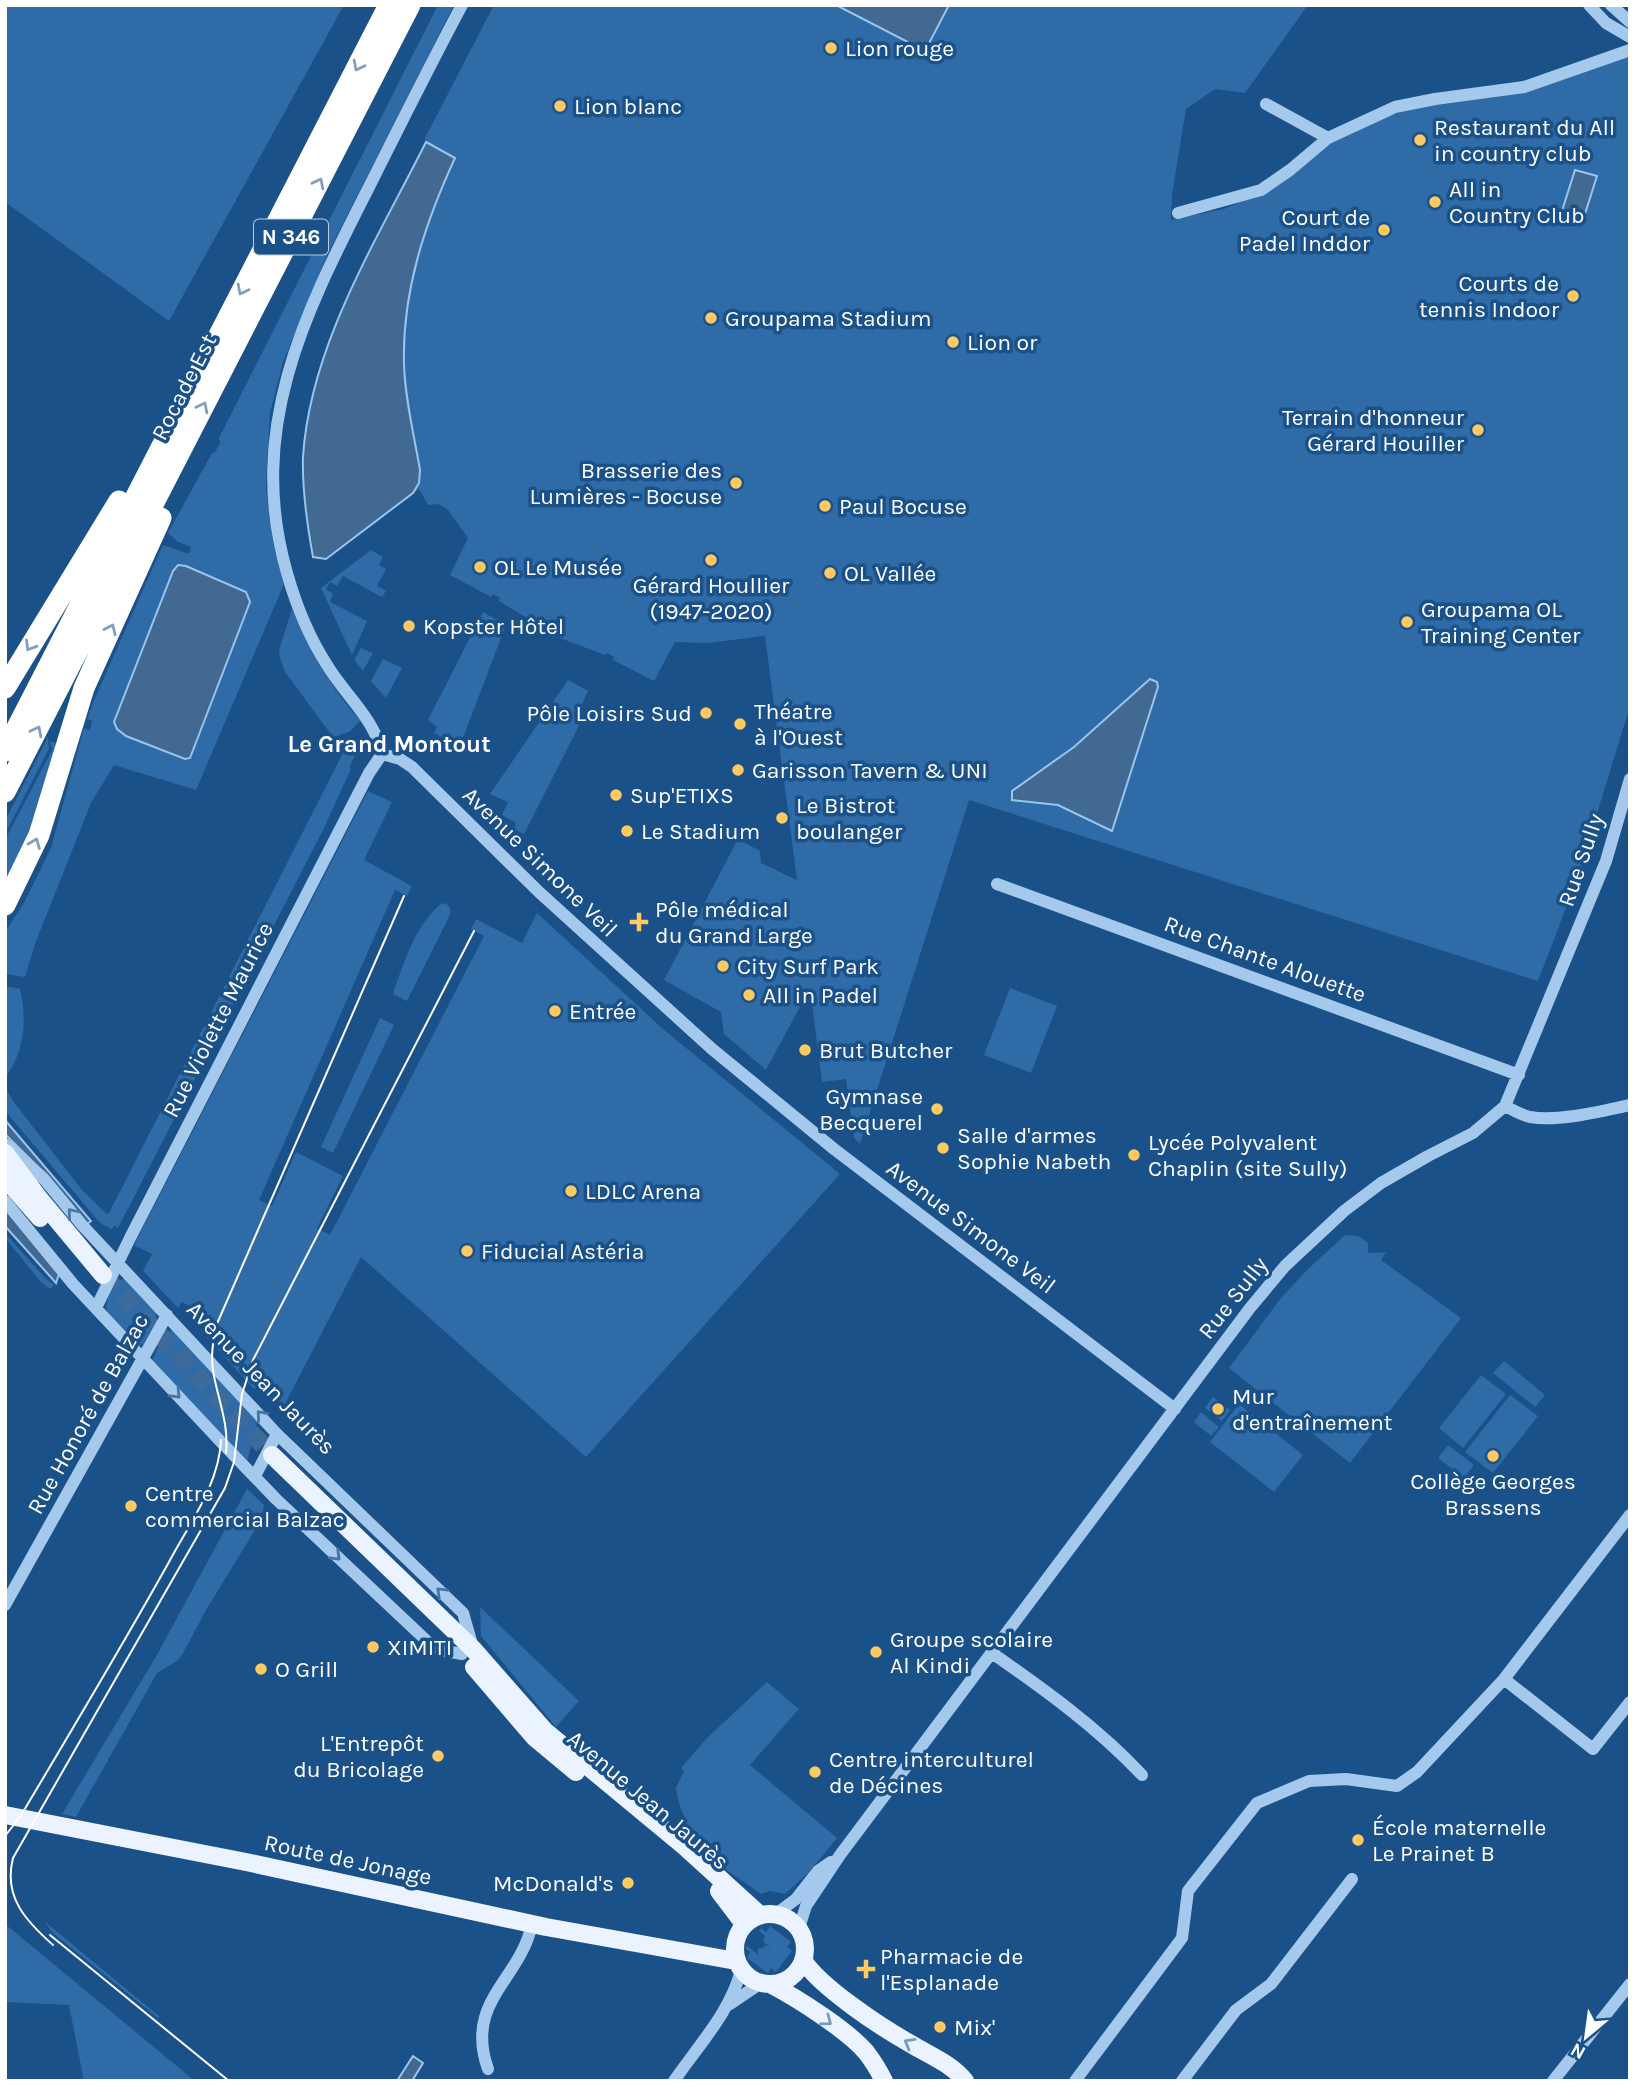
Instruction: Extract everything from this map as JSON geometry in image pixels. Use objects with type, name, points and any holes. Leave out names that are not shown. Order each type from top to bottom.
[{"type":"highway","name":"Rocade Est","points":[[5,751],[389,5]]},
{"type":"highway","name":"Rocade Est","points":[[5,792],[410,5]]},
{"type":"highway","points":[[5,688],[111,515],[153,440],[171,429]]},
{"type":"highway","points":[[5,905],[39,835],[84,688],[173,490],[172,468]]},
{"type":"main road","points":[[5,1153],[100,1279],[5,1178]]},
{"type":"main road","name":"Avenue Jean Jaurès","points":[[265,1465],[467,1651],[545,1731],[684,1846],[754,1923]]},
{"type":"main road","name":"Route de Jonage","points":[[5,1815],[246,1862],[532,1924],[681,1950],[739,1965]]},
{"type":"main road","points":[[766,1984],[788,1979],[803,1960],[805,1943],[799,1928],[792,1921],[754,1923],[734,1950],[739,1965],[747,1976],[799,2000],[857,2044],[884,2081]]},
{"type":"main road","name":"Route de Jonage","points":[[681,1950],[707,1949],[754,1923]]},
{"type":"main road","points":[[803,1960],[817,1977],[875,2021],[949,2066],[965,2081]]},
{"type":"street","points":[[382,754],[379,737],[372,724],[326,665],[293,595],[282,557],[276,517],[273,444],[289,363],[314,300],[344,235],[462,5]]},
{"type":"street","points":[[1589,5],[1606,23],[1630,37]]},
{"type":"street","points":[[1611,5],[1630,22]]},
{"type":"street","points":[[1178,213],[1261,190],[1328,138],[1395,107],[1524,87],[1630,50]]},
{"type":"street","points":[[1266,104],[1328,138]]},
{"type":"street","name":"Rue Violette Maurice","points":[[96,1308],[369,773],[382,754]]},
{"type":"street","name":"Avenue Simone Veil","points":[[382,754],[400,759],[412,767],[539,892],[723,1058],[844,1157],[1175,1409]]},
{"type":"street","name":"Rue Sully","points":[[799,1928],[806,1906],[840,1855],[1250,1308],[1285,1266],[1332,1221],[1381,1183],[1473,1133],[1504,1106],[1606,862],[1630,779]]},
{"type":"street","name":"Rue Chante Alouette","points":[[997,884],[1519,1075]]},
{"type":"street","points":[[1504,1106],[1519,1114],[1541,1118],[1600,1112],[1630,1105]]},
{"type":"street","name":"Avenue Jean Jaurès","points":[[5,1144],[44,1179],[118,1264],[277,1434],[463,1613],[467,1651],[440,1650],[429,1643],[276,1499],[265,1465],[144,1360],[73,1284],[5,1201]]},
{"type":"street","name":"Rue Honoré de Balzac","points":[[5,1605],[167,1315]]},
{"type":"street","points":[[265,1465],[277,1434]]},
{"type":"street","points":[[1075,2081],[1182,1938],[1188,1891],[1257,1803],[1309,1782],[1346,1779],[1397,1786],[1418,1772],[1504,1679],[1630,1515]]},
{"type":"street","points":[[992,1653],[1060,1701],[1142,1775]]},
{"type":"street","points":[[1504,1679],[1593,1749],[1630,1702]]},
{"type":"street","name":"Rue Sully","points":[[754,1923],[796,1899],[818,1871],[840,1855]]},
{"type":"street","points":[[1182,2081],[1236,2010],[1271,1984],[1352,1879]]},
{"type":"street","points":[[488,2069],[482,2052],[482,2030],[488,2005],[528,1941],[532,1924]]},
{"type":"street","points":[[674,2081],[727,2006],[736,1988],[739,1965]]},
{"type":"street","points":[[727,2006],[766,1984]]},
{"type":"street","points":[[1553,2081],[1630,1984]]},
{"type":"shaded area","points":[[5,5],[344,5],[169,321],[5,202]]},
{"type":"shaded area","points":[[438,5],[454,5],[328,253],[283,362],[270,413],[266,486],[273,543],[284,584],[196,790],[114,765],[91,803],[35,944],[25,977],[5,974],[5,932],[24,903],[51,848],[84,728],[90,730],[92,721],[87,719],[95,698],[163,545],[189,554],[191,547],[178,542],[168,533],[220,443],[219,438]]},
{"type":"shaded area","name":"OL Vallée","points":[[494,5],[1308,5],[1245,93],[1215,89],[1186,109],[1172,195],[1171,220],[1224,209],[1266,191],[1331,142],[1379,119],[1427,104],[1630,56],[1630,706],[1576,882],[1538,981],[969,800],[860,1144],[854,1138],[846,1079],[822,1082],[810,988],[766,1070],[724,1034],[721,1012],[664,980],[738,839],[760,851],[761,863],[797,880],[765,636],[708,643],[675,642],[654,681],[613,660],[614,657],[607,653],[605,655],[560,638],[499,601],[500,598],[493,594],[491,597],[450,575],[468,538],[448,510],[439,504],[428,505],[419,489],[326,559],[313,557],[304,494],[304,456],[309,414],[332,333],[367,255]]},
{"type":"shaded area","points":[[836,5],[949,5],[925,51]]},
{"type":"shaded area","points":[[426,142],[455,158],[425,233],[411,284],[404,337],[405,377],[420,470],[419,483],[413,493],[326,559],[313,557],[305,507],[303,457],[308,415],[318,374],[332,334],[367,255]]},
{"type":"shaded area","points":[[1575,170],[1597,176],[1583,220],[1561,214]]},
{"type":"shaded area","points":[[371,550],[383,557],[379,565],[386,569],[377,586],[386,591],[382,597],[343,576],[337,586],[330,582],[326,589],[333,594],[330,602],[367,621],[352,655],[321,588]]},
{"type":"shaded area","points":[[178,565],[246,592],[250,602],[190,758],[185,759],[126,736],[117,729],[114,722],[173,571]]},
{"type":"shaded area","points":[[292,609],[322,668],[360,721],[349,732],[333,737],[285,672],[279,650]]},
{"type":"shaded area","points":[[483,612],[506,625],[458,751],[434,733],[437,727],[428,720]]},
{"type":"shaded area","points":[[361,648],[373,653],[363,671],[354,660]]},
{"type":"shaded area","points":[[383,659],[402,668],[386,698],[371,681]]},
{"type":"shaded area","points":[[1150,679],[1157,682],[1158,687],[1112,831],[1058,805],[1012,800],[1012,791],[1074,747]]},
{"type":"shaded area","points":[[568,680],[588,691],[578,713],[584,716],[524,834],[514,829],[516,823],[502,815],[508,802],[490,794]]},
{"type":"shaded area","points":[[48,737],[49,749],[5,834],[5,821]]},
{"type":"shaded area","points":[[50,741],[58,744],[44,805],[5,892],[5,840],[52,750]]},
{"type":"shaded area","points":[[358,749],[323,830],[118,1228],[114,1226],[112,1229],[100,1223],[6,1112],[5,1087],[82,1190],[109,1213],[344,751]]},
{"type":"shaded area","name":"LDLC Arena","points":[[368,791],[392,802],[364,860],[412,886],[407,896],[395,890],[259,1200],[272,1206],[296,1152],[343,1176],[317,1228],[330,1235],[484,936],[471,929],[476,919],[522,943],[537,913],[663,1029],[840,1174],[586,1457],[361,1257],[285,1404],[253,1388],[201,1331],[208,1316],[182,1302],[178,1308],[143,1271],[152,1254],[134,1245]]},
{"type":"shaded area","points":[[442,903],[448,905],[451,910],[448,919],[407,1001],[393,994],[418,933],[424,922]]},
{"type":"shaded area","points":[[5,986],[20,989],[24,1024],[17,1057],[5,1078]]},
{"type":"shaded area","points":[[1010,988],[1057,1006],[1031,1073],[984,1055]]},
{"type":"shaded area","points":[[380,1018],[394,1025],[333,1153],[321,1147]]},
{"type":"shaded area","points":[[5,1120],[91,1221],[87,1224],[47,1176],[5,1134]]},
{"type":"shaded area","points":[[5,1208],[59,1274],[56,1283],[5,1226]]},
{"type":"shaded area","points":[[5,1233],[54,1285],[50,1289],[5,1238]]},
{"type":"shaded area","points":[[1345,1235],[1358,1236],[1368,1243],[1368,1253],[1386,1252],[1381,1260],[1461,1318],[1350,1463],[1229,1368],[1281,1298]]},
{"type":"shaded area","points":[[123,1279],[129,1280],[156,1311],[156,1323],[143,1344],[139,1345],[107,1313],[110,1293]]},
{"type":"shaded area","points":[[173,1330],[258,1419],[247,1462],[152,1361],[164,1333]]},
{"type":"shaded area","points":[[1504,1361],[1545,1395],[1535,1407],[1493,1373]]},
{"type":"shaded area","points":[[1481,1375],[1506,1394],[1463,1448],[1439,1428]]},
{"type":"shaded area","points":[[1510,1395],[1538,1416],[1493,1473],[1465,1452]]},
{"type":"shaded area","name":"Mur d'entraînement","points":[[1213,1397],[1230,1410],[1222,1421],[1205,1408]]},
{"type":"shaded area","points":[[1239,1404],[1303,1455],[1274,1492],[1210,1442]]},
{"type":"shaded area","points":[[1201,1412],[1219,1427],[1211,1436],[1194,1422]]},
{"type":"shaded area","points":[[1448,1445],[1474,1465],[1464,1478],[1438,1458]]},
{"type":"shaded area","points":[[247,1489],[264,1505],[261,1520],[182,1655],[157,1673],[76,1817],[62,1814],[158,1653]]},
{"type":"shaded area","points":[[480,1607],[579,1701],[556,1727],[481,1636]]},
{"type":"shaded area","points":[[767,1682],[799,1709],[750,1765],[837,1838],[808,1873],[785,1894],[770,1891],[761,1894],[702,1850],[693,1838],[679,1804],[676,1788],[684,1771],[681,1768],[707,1738]]},
{"type":"shaded area","points":[[44,1921],[160,2017],[53,1933]]},
{"type":"shaded area","points":[[5,1924],[195,2081],[84,2081],[69,2005],[5,2002]]},
{"type":"shaded area","points":[[770,1926],[791,1942],[787,1947],[792,1951],[776,1972],[771,1968],[768,1973],[747,1958],[750,1952],[745,1948],[747,1946],[759,1955],[759,1948],[765,1945],[771,1948],[763,1941],[765,1936],[759,1931],[761,1928],[766,1932]]},
{"type":"shaded area","points":[[413,2056],[423,2063],[412,2081],[397,2081]]},
{"type":"tunnel","points":[[103,1275],[272,1455]]},
{"type":"tram line","points":[[226,1453],[225,1423],[212,1363],[216,1326],[404,896]]},
{"type":"tram line","points":[[53,1945],[34,1927],[19,1907],[11,1885],[13,1858],[225,1488],[234,1462],[242,1394],[253,1360],[474,931]]},
{"type":"tram line","points":[[5,1836],[20,1817],[58,1754],[194,1519],[215,1473],[221,1440]]},
{"type":"tram line","points":[[50,1935],[229,2081]]},
{"type":"place","name":"Lion rouge","points":[[831,48]]},
{"type":"place","name":"Lion blanc","points":[[560,106]]},
{"type":"place","name":"Restaurant du All in country club","points":[[1420,140]]},
{"type":"place","name":"All in Country Club","points":[[1435,202]]},
{"type":"place","name":"Court de Padel Inddor","points":[[1384,230]]},
{"type":"place","name":"Courts de tennis Indoor","points":[[1573,296]]},
{"type":"place","name":"Groupama Stadium","points":[[711,318]]},
{"type":"place","name":"Lion or","points":[[953,342]]},
{"type":"place","name":"Terrain d'honneur Gérard Houiller","points":[[1478,430]]},
{"type":"place","name":"Brasserie des Lumières - Bocuse","points":[[736,483]]},
{"type":"place","name":"Paul Bocuse","points":[[825,506]]},
{"type":"place","name":"Gérard Houllier (1947-2020)","points":[[711,560]]},
{"type":"place","name":"OL Le Musée","points":[[480,567]]},
{"type":"place","name":"OL Vallée","points":[[830,573]]},
{"type":"place","name":"Groupama OL Training Center","points":[[1407,622]]},
{"type":"place","name":"Kopster Hôtel","points":[[409,626]]},
{"type":"place","name":"Pôle Loisirs Sud","points":[[706,713]]},
{"type":"place","name":"Théatre à l'Ouest","points":[[740,724]]},
{"type":"place","name":"Garisson Tavern & UNI","points":[[738,770]]},
{"type":"place","name":"Sup'ETIXS","points":[[616,795]]},
{"type":"place","name":"Le Bistrot boulanger","points":[[782,818]]},
{"type":"place","name":"Le Stadium","points":[[627,831]]},
{"type":"place","name":"Pôle médical du Grand Large","points":[[639,922]]},
{"type":"place","name":"City Surf Park","points":[[723,966]]},
{"type":"place","name":"All in Padel","points":[[749,995]]},
{"type":"place","name":"Entrée","points":[[555,1011]]},
{"type":"place","name":"Brut Butcher","points":[[805,1050]]},
{"type":"place","name":"Gymnase Becquerel","points":[[937,1109]]},
{"type":"place","name":"Salle d'armes Sophie Nabeth","points":[[943,1148]]},
{"type":"place","name":"Lycée Polyvalent Chaplin (site Sully)","points":[[1134,1155]]},
{"type":"place","name":"LDLC Arena","points":[[571,1191]]},
{"type":"place","name":"Fiducial Astéria","points":[[467,1251]]},
{"type":"place","name":"Mur d'entraînement","points":[[1218,1409]]},
{"type":"place","name":"Collège Georges Brassens","points":[[1493,1456]]},
{"type":"place","name":"Centre commercial Balzac","points":[[131,1506]]},
{"type":"place","name":"XIMITI","points":[[373,1647]]},
{"type":"place","name":"Groupe scolaire Al Kindi","points":[[876,1652]]},
{"type":"place","name":"O Grill","points":[[261,1669]]},
{"type":"place","name":"L'Entrepôt du Bricolage","points":[[438,1756]]},
{"type":"place","name":"Centre interculturel de Décines","points":[[815,1772]]},
{"type":"place","name":"École maternelle Le Prainet B","points":[[1358,1840]]},
{"type":"place","name":"McDonald's","points":[[628,1883]]},
{"type":"place","name":"Pharmacie de l'Esplanade","points":[[866,1969]]},
{"type":"place","name":"Mix'","points":[[940,2027]]},
{"type":"district","name":"Le Grand Montout","points":[[389,744]]}]
